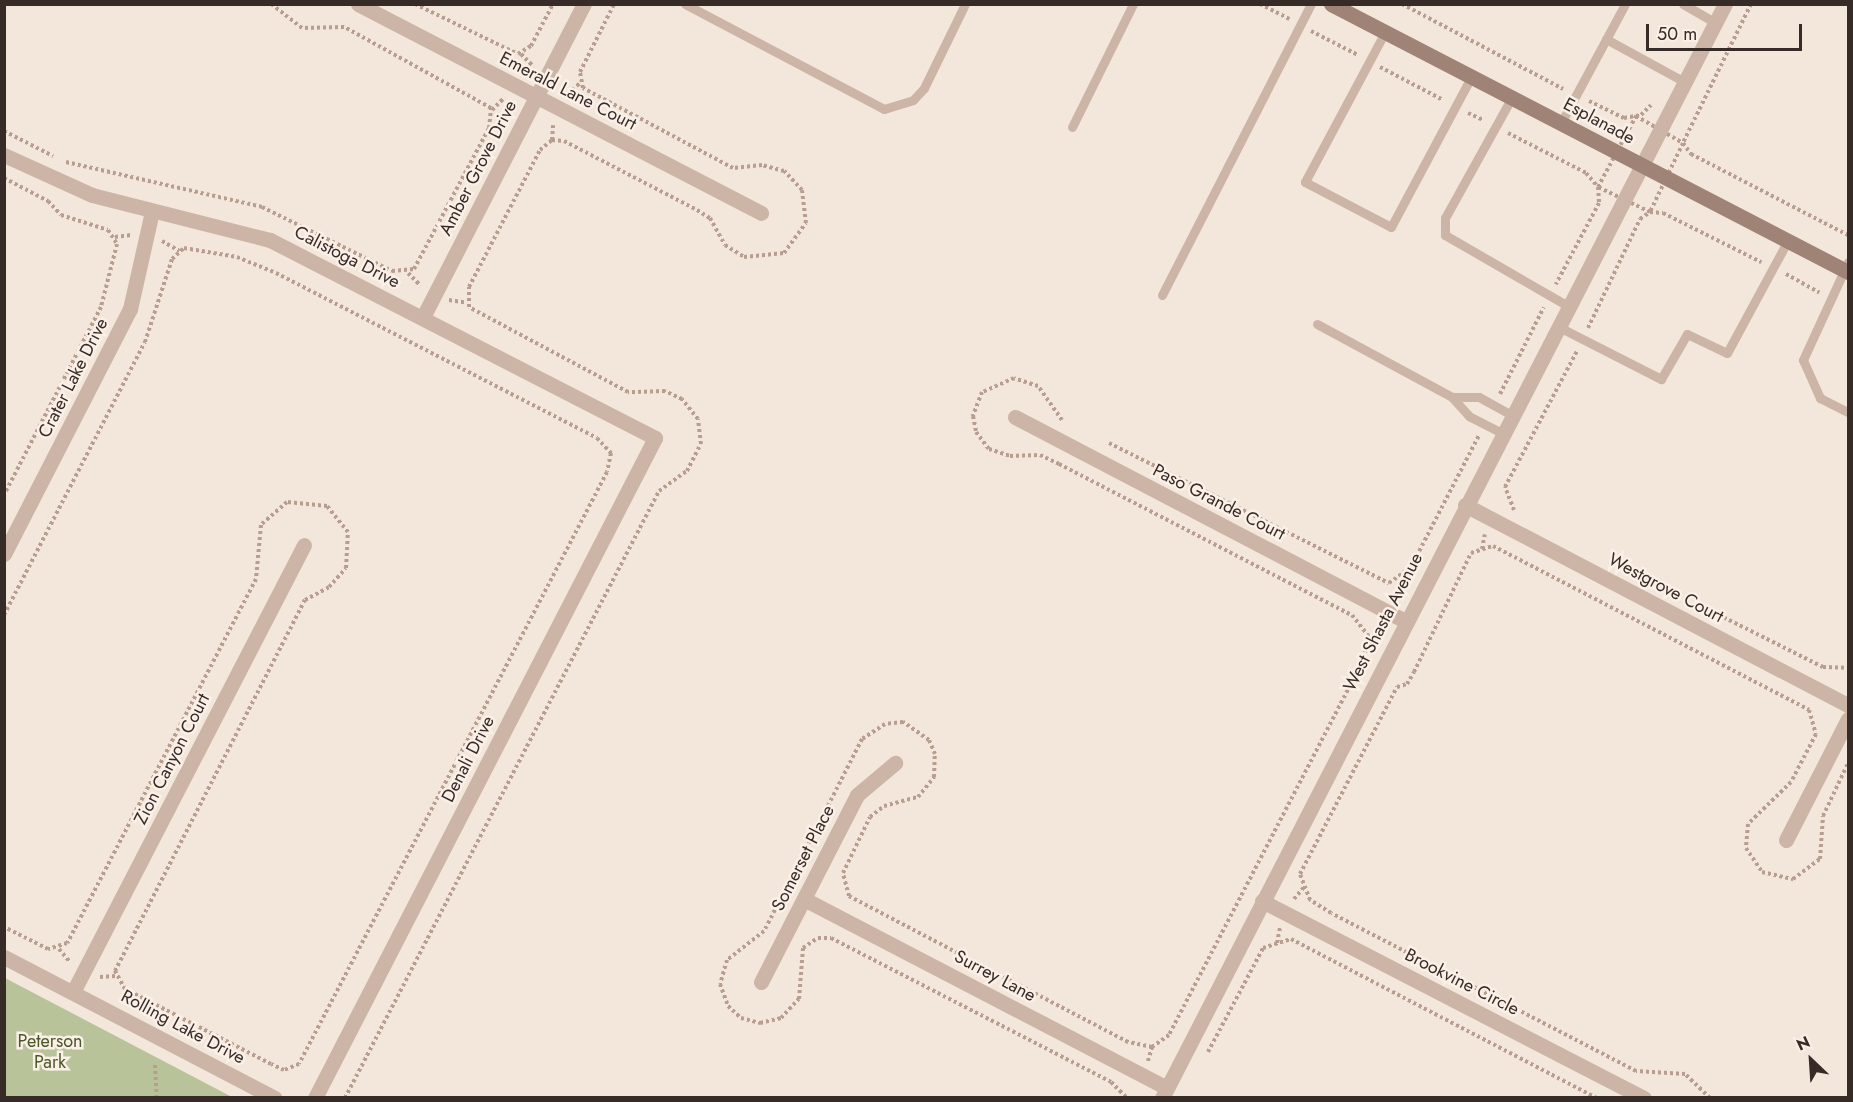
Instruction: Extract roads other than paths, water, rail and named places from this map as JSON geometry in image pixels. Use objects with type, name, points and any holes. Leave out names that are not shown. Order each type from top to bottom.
[{"type":"main road","name":"Esplanade","points":[[1334,5],[1788,240],[1847,268]]},
{"type":"street","name":"Emerald Lane Court","points":[[358,4],[761,213]]},
{"type":"street","name":"Amber Grove Drive","points":[[423,317],[584,4]]},
{"type":"street","name":"West Shasta Avenue","points":[[1164,1093],[1557,326],[1725,4]]},
{"type":"street","name":"Calistoga Drive","points":[[4,154],[74,189],[270,240],[655,438]]},
{"type":"street","name":"Crater Lake Drive","points":[[4,554],[130,309],[152,211]]},
{"type":"street","name":"Paso Grande Court","points":[[1015,417],[1406,621]]},
{"type":"street","name":"Denali Drive","points":[[315,1098],[655,438]]},
{"type":"street","name":"Westgrove Court","points":[[1465,505],[1848,705]]},
{"type":"street","name":"Zion Canyon Court","points":[[73,992],[304,545]]},
{"type":"street","points":[[1786,840],[1848,719]]},
{"type":"street","name":"Somerset Place","points":[[761,982],[857,795],[895,763]]},
{"type":"street","name":"Surrey Lane","points":[[804,898],[1164,1093]]},
{"type":"street","name":"Brookvine Circle","points":[[1262,901],[1644,1098]]},
{"type":"street","name":"Rolling Lake Drive","points":[[4,957],[275,1098]]},
{"type":"lane","points":[[685,4],[884,109],[914,100],[924,88],[965,4]]},
{"type":"lane","points":[[1072,127],[1133,4]]},
{"type":"lane","points":[[1162,295],[1311,4]]},
{"type":"lane","points":[[1561,123],[1625,4]]},
{"type":"lane","points":[[1683,4],[1716,23]]},
{"type":"lane","points":[[1385,32],[1305,182],[1391,227],[1471,77]]},
{"type":"lane","points":[[1606,39],[1685,82]]},
{"type":"lane","points":[[1512,97],[1445,218],[1445,235],[1568,306]]},
{"type":"lane","points":[[1557,326],[1661,379],[1687,334],[1727,353],[1788,240]]},
{"type":"lane","points":[[1847,268],[1803,360],[1820,398],[1848,412]]},
{"type":"lane","points":[[1317,324],[1452,397],[1485,424],[1502,433]]},
{"type":"lane","points":[[1452,397],[1469,394],[1512,415]]},
{"type":"park label","name":"Peterson Park","points":[[50,1052]]}]
